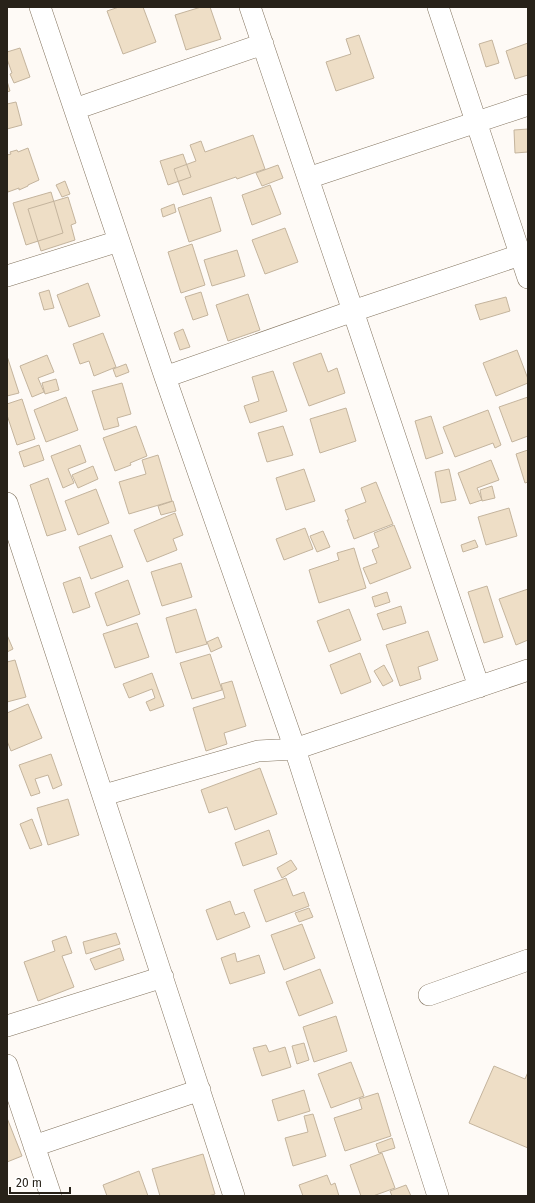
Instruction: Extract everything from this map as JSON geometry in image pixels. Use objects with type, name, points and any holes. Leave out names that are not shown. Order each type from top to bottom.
[{"type":"street","points":[[40,7],[165,377],[295,749],[438,1196]]},
{"type":"street","points":[[250,7],[479,687]]},
{"type":"street","points":[[438,7],[528,278]]},
{"type":"street","points":[[75,109],[263,44]]},
{"type":"street","points":[[308,178],[528,105]]},
{"type":"street","points":[[7,276],[119,241]]},
{"type":"street","points":[[165,377],[353,311],[520,256]]},
{"type":"street","points":[[8,507],[104,795],[234,1196]]},
{"type":"street","points":[[104,795],[258,751],[295,749],[528,670]]},
{"type":"street","points":[[429,995],[528,960]]},
{"type":"street","points":[[7,1026],[163,977]]},
{"type":"street","points":[[7,1065],[51,1196]]},
{"type":"street","points":[[34,1146],[200,1090]]},
{"type":"building","points":[[119,7],[143,7],[156,42],[123,54],[107,11]]},
{"type":"building","points":[[201,7],[210,7],[221,39],[186,50],[175,15]]},
{"type":"building","points":[[359,35],[374,78],[336,91],[326,62],[351,54],[346,39]]},
{"type":"building","points":[[492,40],[499,63],[486,67],[479,44]]},
{"type":"building","points":[[528,43],[528,75],[515,79],[506,51]]},
{"type":"building","points":[[20,48],[30,77],[14,83],[10,74],[12,73],[7,59],[7,52]]},
{"type":"building","points":[[7,81],[10,91],[7,92]]},
{"type":"building","points":[[16,102],[22,125],[7,129],[7,104]]},
{"type":"building","points":[[528,129],[528,152],[515,153],[514,130]]},
{"type":"building","points":[[253,135],[265,169],[183,195],[174,169],[196,161],[190,145],[201,141],[205,152]]},
{"type":"building","points":[[28,148],[39,180],[19,190],[19,188],[8,192],[7,155],[11,154],[10,152],[17,150],[18,152]]},
{"type":"building","points":[[183,154],[191,177],[168,185],[160,161]]},
{"type":"building","points":[[278,165],[283,178],[262,186],[256,173]]},
{"type":"building","points":[[65,181],[70,194],[62,197],[56,185]]},
{"type":"building","points":[[270,185],[281,214],[252,225],[242,195]]},
{"type":"building","points":[[51,192],[63,233],[26,245],[13,203]]},
{"type":"building","points":[[68,197],[76,223],[71,225],[75,240],[41,251],[28,209]]},
{"type":"building","points":[[211,197],[221,231],[189,242],[178,208]]},
{"type":"building","points":[[174,204],[176,212],[163,217],[161,209]]},
{"type":"building","points":[[285,228],[298,262],[265,274],[252,240]]},
{"type":"building","points":[[192,244],[205,285],[181,293],[168,252]]},
{"type":"building","points":[[237,250],[245,276],[212,286],[204,260]]},
{"type":"building","points":[[88,283],[100,316],[69,327],[57,295]]},
{"type":"building","points":[[49,290],[54,308],[44,310],[39,293]]},
{"type":"building","points":[[201,292],[208,315],[193,320],[185,297]]},
{"type":"building","points":[[248,294],[260,330],[228,341],[216,305]]},
{"type":"building","points":[[506,297],[510,311],[480,320],[475,305]]},
{"type":"building","points":[[183,329],[190,347],[180,350],[174,333]]},
{"type":"building","points":[[103,333],[116,367],[94,376],[89,361],[80,364],[73,344]]},
{"type":"building","points":[[517,350],[528,379],[528,383],[496,396],[483,363]]},
{"type":"building","points":[[321,353],[328,372],[337,368],[345,393],[309,406],[293,363]]},
{"type":"building","points":[[47,355],[54,372],[38,378],[44,392],[32,397],[20,366]]},
{"type":"building","points":[[7,356],[19,393],[7,396]]},
{"type":"building","points":[[126,364],[129,372],[116,377],[113,369]]},
{"type":"building","points":[[273,371],[287,411],[250,423],[244,406],[259,401],[252,377]]},
{"type":"building","points":[[56,379],[59,390],[45,394],[42,383]]},
{"type":"building","points":[[122,383],[131,414],[117,418],[119,426],[104,430],[92,391]]},
{"type":"building","points":[[66,397],[78,430],[46,442],[34,410]]},
{"type":"building","points":[[528,397],[528,436],[512,442],[499,407]]},
{"type":"building","points":[[22,399],[35,439],[17,445],[7,415],[7,404]]},
{"type":"building","points":[[346,408],[356,441],[320,453],[310,419]]},
{"type":"building","points":[[488,410],[501,445],[495,448],[493,443],[455,457],[443,427]]},
{"type":"building","points":[[431,416],[443,453],[426,459],[415,421]]},
{"type":"building","points":[[136,426],[147,456],[130,463],[131,465],[115,471],[103,438]]},
{"type":"building","points":[[283,426],[293,455],[267,462],[258,433]]},
{"type":"building","points":[[39,445],[44,460],[24,467],[19,452]]},
{"type":"building","points":[[80,445],[86,462],[68,469],[74,483],[63,488],[51,456]]},
{"type":"building","points":[[528,450],[528,482],[525,483],[516,454]]},
{"type":"building","points":[[158,455],[172,501],[129,514],[119,482],[146,474],[142,460]]},
{"type":"building","points":[[491,460],[499,480],[477,488],[482,500],[470,504],[458,473]]},
{"type":"building","points":[[93,466],[98,479],[78,488],[72,475]]},
{"type":"building","points":[[304,469],[315,501],[286,510],[276,478]]},
{"type":"building","points":[[449,469],[456,500],[441,503],[435,472]]},
{"type":"building","points":[[48,478],[66,530],[47,536],[30,485]]},
{"type":"building","points":[[376,482],[393,524],[354,539],[345,510],[366,502],[361,488]]},
{"type":"building","points":[[492,486],[495,498],[482,501],[480,490]]},
{"type":"building","points":[[96,489],[109,523],[78,535],[65,501]]},
{"type":"building","points":[[173,501],[176,511],[161,515],[158,506]]},
{"type":"building","points":[[509,508],[517,536],[486,545],[478,517]]},
{"type":"building","points":[[175,513],[183,535],[173,539],[177,550],[147,562],[134,530]]},
{"type":"building","points":[[394,525],[411,568],[370,584],[363,568],[377,563],[372,550],[379,547],[374,533]]},
{"type":"building","points":[[305,528],[313,549],[284,560],[276,539]]},
{"type":"building","points":[[323,531],[330,547],[317,552],[310,536]]},
{"type":"building","points":[[111,535],[123,567],[91,579],[79,547]]},
{"type":"building","points":[[475,540],[478,547],[463,552],[461,545]]},
{"type":"building","points":[[354,548],[366,588],[319,603],[309,570],[339,560],[337,553]]},
{"type":"building","points":[[181,563],[192,597],[162,606],[151,572]]},
{"type":"building","points":[[80,577],[90,607],[73,613],[63,583]]},
{"type":"building","points":[[128,580],[140,614],[107,626],[95,593]]},
{"type":"building","points":[[487,586],[503,637],[484,643],[468,592]]},
{"type":"building","points":[[528,589],[528,640],[516,645],[499,599]]},
{"type":"building","points":[[387,592],[390,602],[375,607],[372,597]]},
{"type":"building","points":[[401,606],[406,623],[383,630],[377,614]]},
{"type":"building","points":[[196,609],[207,644],[176,653],[166,618]]},
{"type":"building","points":[[349,609],[361,640],[329,652],[317,621]]},
{"type":"building","points":[[137,623],[149,657],[115,668],[103,634]]},
{"type":"building","points":[[428,631],[438,660],[418,667],[421,679],[400,686],[386,645]]},
{"type":"building","points":[[7,635],[13,649],[7,652]]},
{"type":"building","points":[[218,637],[222,647],[211,652],[207,642]]},
{"type":"building","points":[[360,653],[371,682],[341,694],[330,665]]},
{"type":"building","points":[[210,654],[222,690],[192,699],[180,663]]},
{"type":"building","points":[[15,660],[26,697],[7,702],[7,662]]},
{"type":"building","points":[[384,665],[393,681],[383,686],[374,671]]},
{"type":"building","points":[[152,673],[164,706],[150,711],[146,702],[155,698],[152,689],[129,698],[123,684]]},
{"type":"building","points":[[232,681],[246,726],[224,733],[227,744],[206,751],[193,708],[225,698],[221,684]]},
{"type":"building","points":[[28,704],[42,738],[11,751],[7,741],[7,713]]},
{"type":"building","points":[[51,754],[62,785],[53,789],[48,775],[35,779],[40,793],[31,796],[19,765]]},
{"type":"building","points":[[260,768],[277,814],[235,830],[227,807],[209,813],[201,790]]},
{"type":"building","points":[[68,799],[79,835],[48,845],[37,808]]},
{"type":"building","points":[[32,819],[42,845],[30,849],[20,824]]},
{"type":"building","points":[[269,830],[277,854],[243,866],[235,843]]},
{"type":"building","points":[[291,860],[297,869],[282,878],[277,868]]},
{"type":"building","points":[[286,878],[293,896],[304,892],[309,906],[266,922],[254,890]]},
{"type":"building","points":[[230,901],[235,915],[244,912],[250,927],[217,940],[206,910]]},
{"type":"building","points":[[309,908],[313,917],[299,922],[295,913]]},
{"type":"building","points":[[302,924],[315,958],[284,970],[271,935]]},
{"type":"building","points":[[116,933],[120,944],[86,954],[83,942]]},
{"type":"building","points":[[66,936],[72,953],[62,956],[74,987],[38,1001],[24,962],[55,951],[52,941]]},
{"type":"building","points":[[120,948],[124,960],[95,970],[90,959]]},
{"type":"building","points":[[235,953],[237,962],[259,955],[265,973],[230,984],[221,958]]},
{"type":"building","points":[[320,969],[333,1003],[299,1016],[286,982]]},
{"type":"building","points":[[336,1016],[347,1051],[314,1062],[303,1027]]},
{"type":"building","points":[[304,1043],[309,1060],[297,1064],[292,1046]]},
{"type":"building","points":[[266,1045],[269,1052],[285,1047],[291,1067],[262,1076],[253,1048]]},
{"type":"building","points":[[351,1062],[364,1096],[331,1108],[318,1074]]},
{"type":"building","points":[[494,1066],[525,1079],[528,1072],[528,1148],[469,1123]]},
{"type":"building","points":[[304,1090],[310,1111],[278,1121],[272,1100]]},
{"type":"building","points":[[378,1093],[391,1136],[345,1151],[334,1118],[362,1109],[359,1099]]},
{"type":"building","points":[[313,1114],[326,1156],[293,1166],[285,1138],[308,1132],[304,1116]]},
{"type":"building","points":[[7,1118],[22,1156],[7,1162]]},
{"type":"building","points":[[392,1138],[395,1148],[379,1153],[376,1144]]},
{"type":"building","points":[[382,1153],[395,1188],[373,1196],[361,1196],[350,1165]]},
{"type":"building","points":[[203,1154],[215,1194],[208,1196],[160,1196],[152,1169]]},
{"type":"building","points":[[139,1171],[148,1196],[107,1196],[103,1185]]},
{"type":"building","points":[[327,1175],[331,1185],[335,1183],[339,1196],[303,1196],[299,1185]]},
{"type":"building","points":[[406,1185],[411,1196],[392,1196],[390,1191]]}]
